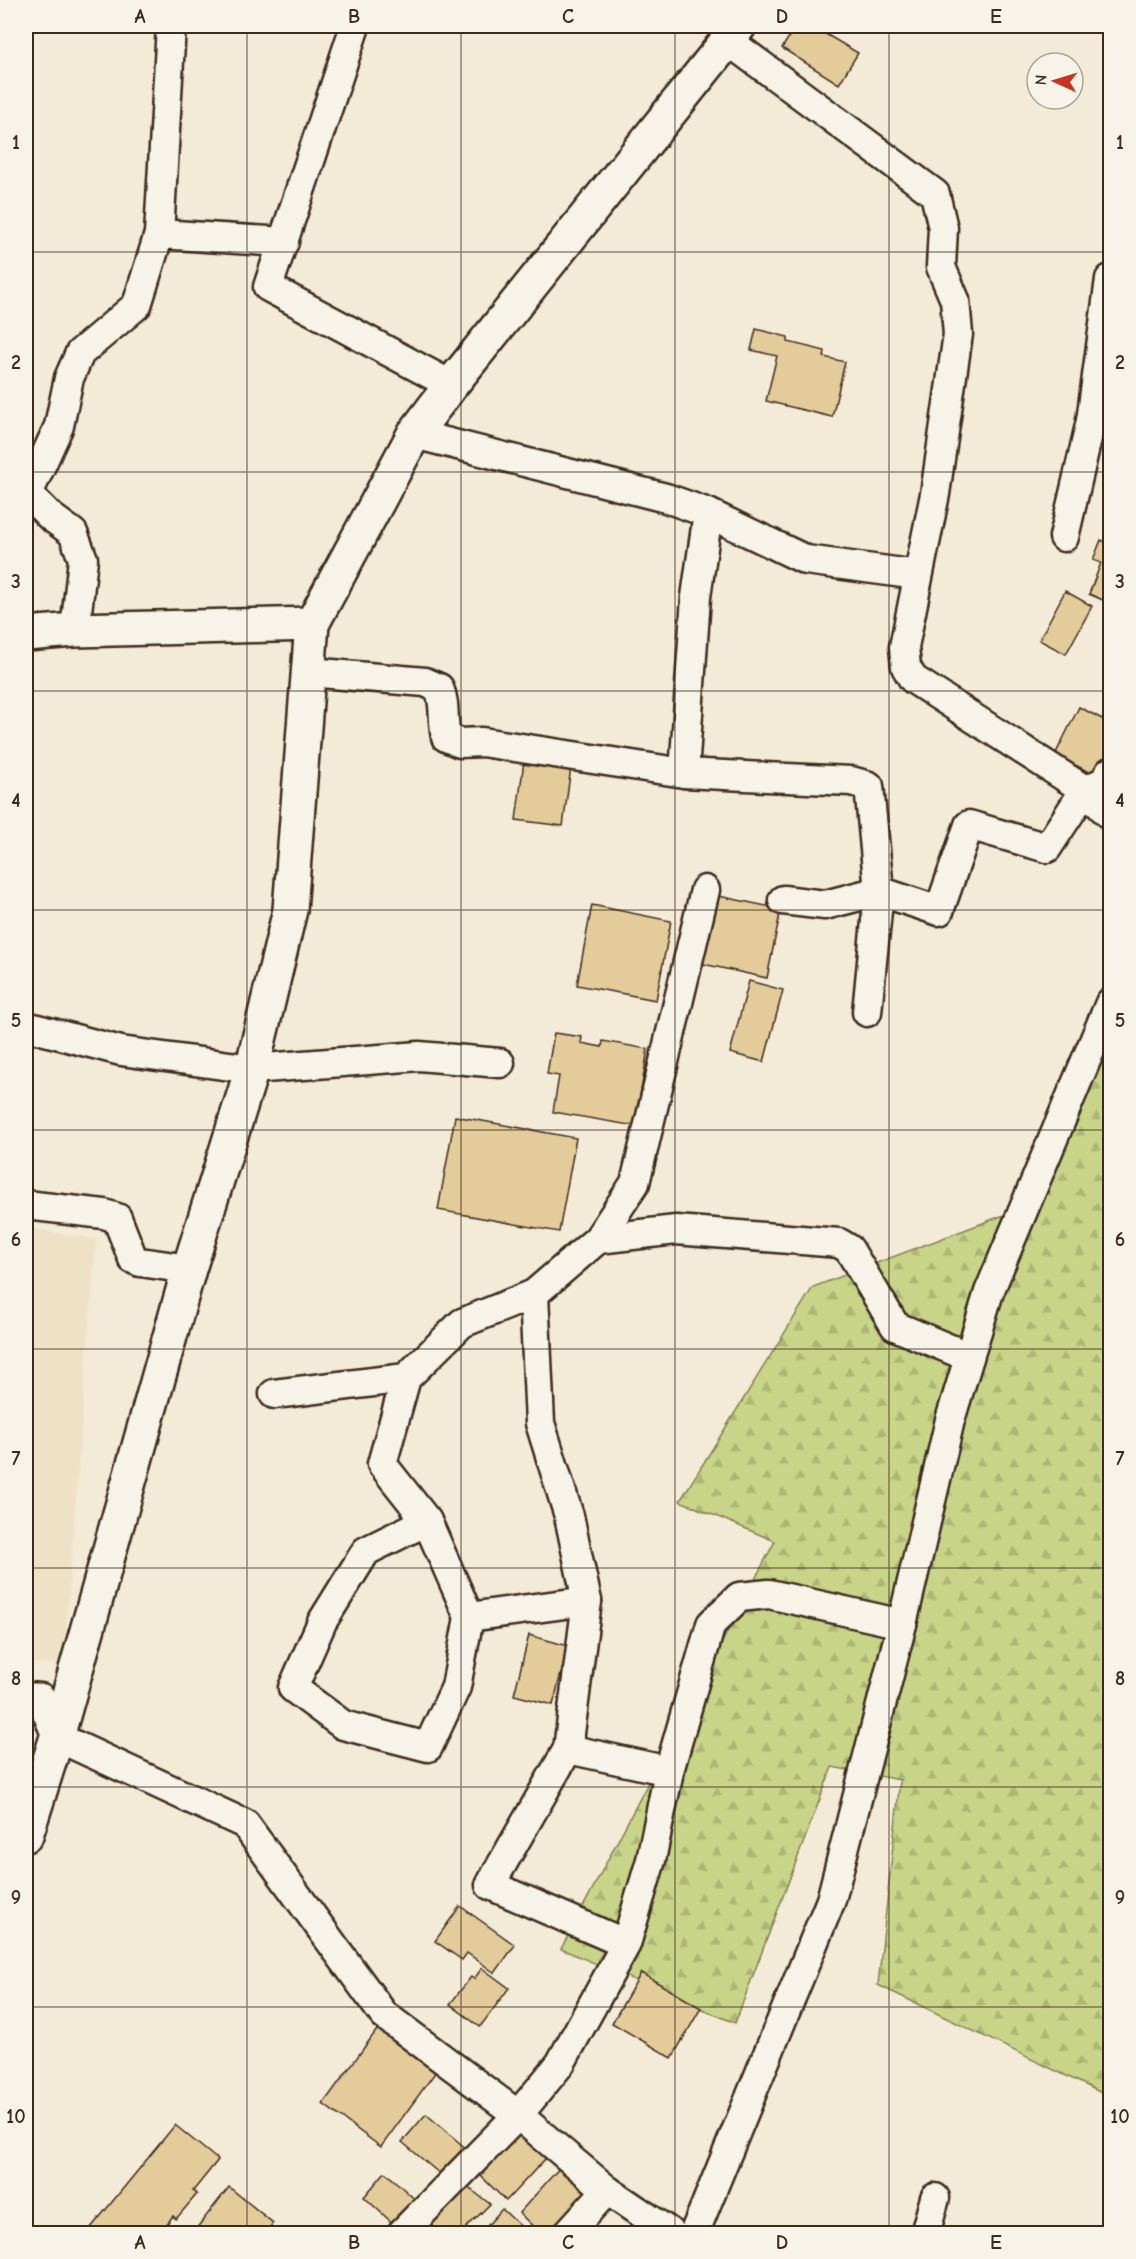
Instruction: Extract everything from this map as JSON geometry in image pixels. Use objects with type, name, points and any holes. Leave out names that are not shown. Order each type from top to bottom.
[{"type":"main road","points":[[26,1835],[57,1737],[189,1269],[252,1069],[290,910],[312,624],[414,435],[451,385],[733,33]]},
{"type":"main road","points":[[26,634],[75,630],[312,624]]},
{"type":"street","points":[[75,630],[82,559],[73,533],[51,517],[27,493],[59,426],[69,378],[80,353],[137,305],[159,234],[171,26]]},
{"type":"street","points":[[355,26],[285,242],[268,287],[451,385]]},
{"type":"street","points":[[733,33],[935,194],[943,228],[940,267],[955,300],[958,334],[935,494],[904,647],[906,667],[913,679],[1085,790],[1110,815]]},
{"type":"street","points":[[159,234],[285,242]]},
{"type":"street","points":[[1064,537],[1101,420],[1110,279]]},
{"type":"street","points":[[414,435],[666,498],[708,513],[806,560],[918,575]]},
{"type":"street","points":[[684,773],[696,597],[708,513]]},
{"type":"street","points":[[309,672],[426,682],[439,688],[445,701],[443,724],[446,737],[460,743],[482,742],[684,773],[851,781],[869,786],[879,891],[867,1012]]},
{"type":"street","points":[[783,900],[825,905],[879,891],[939,911],[969,825],[1047,848],[1085,790],[1104,782],[1110,772]]},
{"type":"street","points":[[427,1521],[366,1551],[322,1622],[293,1688],[343,1725],[428,1747],[456,1687],[469,1617],[427,1521],[382,1464],[406,1378],[462,1323],[534,1294],[598,1239],[635,1183],[705,890]]},
{"type":"street","points":[[694,2234],[831,1900],[902,1624],[950,1420],[989,1292],[1110,1003]]},
{"type":"street","points":[[26,1026],[121,1051],[252,1069],[419,1056],[500,1063]]},
{"type":"street","points":[[26,1205],[104,1214],[117,1218],[133,1259],[140,1263],[189,1269]]},
{"type":"street","points":[[598,1239],[676,1230],[839,1243],[849,1249],[895,1326],[969,1357]]},
{"type":"street","points":[[534,1294],[540,1423],[569,1516],[587,1601],[568,1749],[490,1885],[626,1944]]},
{"type":"street","points":[[274,1394],[406,1378]]},
{"type":"street","points":[[401,2234],[518,2115],[560,2064],[626,1944],[651,1860],[669,1771],[711,1624],[739,1597],[769,1594],[902,1624]]},
{"type":"street","points":[[469,1617],[587,1601]]},
{"type":"street","points":[[26,1697],[41,1698],[57,1737],[245,1824],[384,2014],[518,2115],[607,2190],[672,2234]]},
{"type":"street","points":[[568,1749],[669,1771]]},
{"type":"street","points":[[567,2234],[607,2190]]},
{"type":"street","points":[[926,2234],[936,2198]]},
{"type":"shaded area","points":[[26,1227],[96,1240],[63,1665],[26,1662]]},
{"type":"green space","points":[[1110,1021],[1110,2097],[878,1985],[900,1780],[832,1767],[735,2023],[561,1949],[775,1541],[680,1501],[813,1287],[1044,1200]]},
{"type":"building","points":[[796,26],[812,26],[858,53],[839,84],[782,48]]},
{"type":"building","points":[[756,329],[788,337],[788,342],[825,351],[824,357],[845,362],[832,417],[766,401],[777,356],[751,350]]},
{"type":"building","points":[[1101,540],[1110,544],[1110,603],[1089,594],[1101,563],[1093,560]]},
{"type":"building","points":[[1065,591],[1092,606],[1066,654],[1039,640]]},
{"type":"building","points":[[1079,707],[1110,723],[1110,754],[1099,777],[1055,755]]},
{"type":"building","points":[[524,761],[571,767],[563,826],[516,820]]},
{"type":"building","points":[[709,894],[781,909],[767,978],[694,962]]},
{"type":"building","points":[[592,905],[671,921],[656,1000],[577,985]]},
{"type":"building","points":[[749,981],[783,990],[764,1062],[730,1053]]},
{"type":"building","points":[[554,1033],[582,1037],[581,1043],[602,1047],[603,1041],[648,1049],[635,1126],[553,1112],[559,1076],[547,1074]]},
{"type":"building","points":[[455,1116],[576,1138],[559,1232],[438,1210]]},
{"type":"building","points":[[529,1635],[568,1646],[553,1705],[514,1695]]},
{"type":"building","points":[[460,1906],[515,1945],[495,1973],[467,1953],[462,1960],[435,1941]]},
{"type":"building","points":[[482,1968],[509,1988],[480,2027],[450,2004],[471,1977],[474,1979]]},
{"type":"building","points":[[641,1973],[701,2008],[672,2058],[612,2023]]},
{"type":"building","points":[[382,2023],[440,2066],[381,2147],[323,2104]]},
{"type":"building","points":[[426,2114],[469,2151],[446,2179],[402,2142]]},
{"type":"building","points":[[175,2125],[218,2160],[193,2191],[197,2194],[176,2219],[173,2216],[159,2234],[95,2234],[90,2229]]},
{"type":"building","points":[[520,2133],[546,2158],[506,2201],[480,2175]]},
{"type":"building","points":[[562,2165],[591,2192],[554,2234],[541,2234],[519,2213]]},
{"type":"building","points":[[385,2172],[421,2205],[400,2230],[364,2197]]},
{"type":"building","points":[[464,2184],[490,2204],[460,2234],[424,2234],[415,2226]]},
{"type":"building","points":[[229,2187],[273,2223],[265,2234],[192,2234]]},
{"type":"building","points":[[502,2209],[528,2233],[528,2234],[480,2234]]}]
